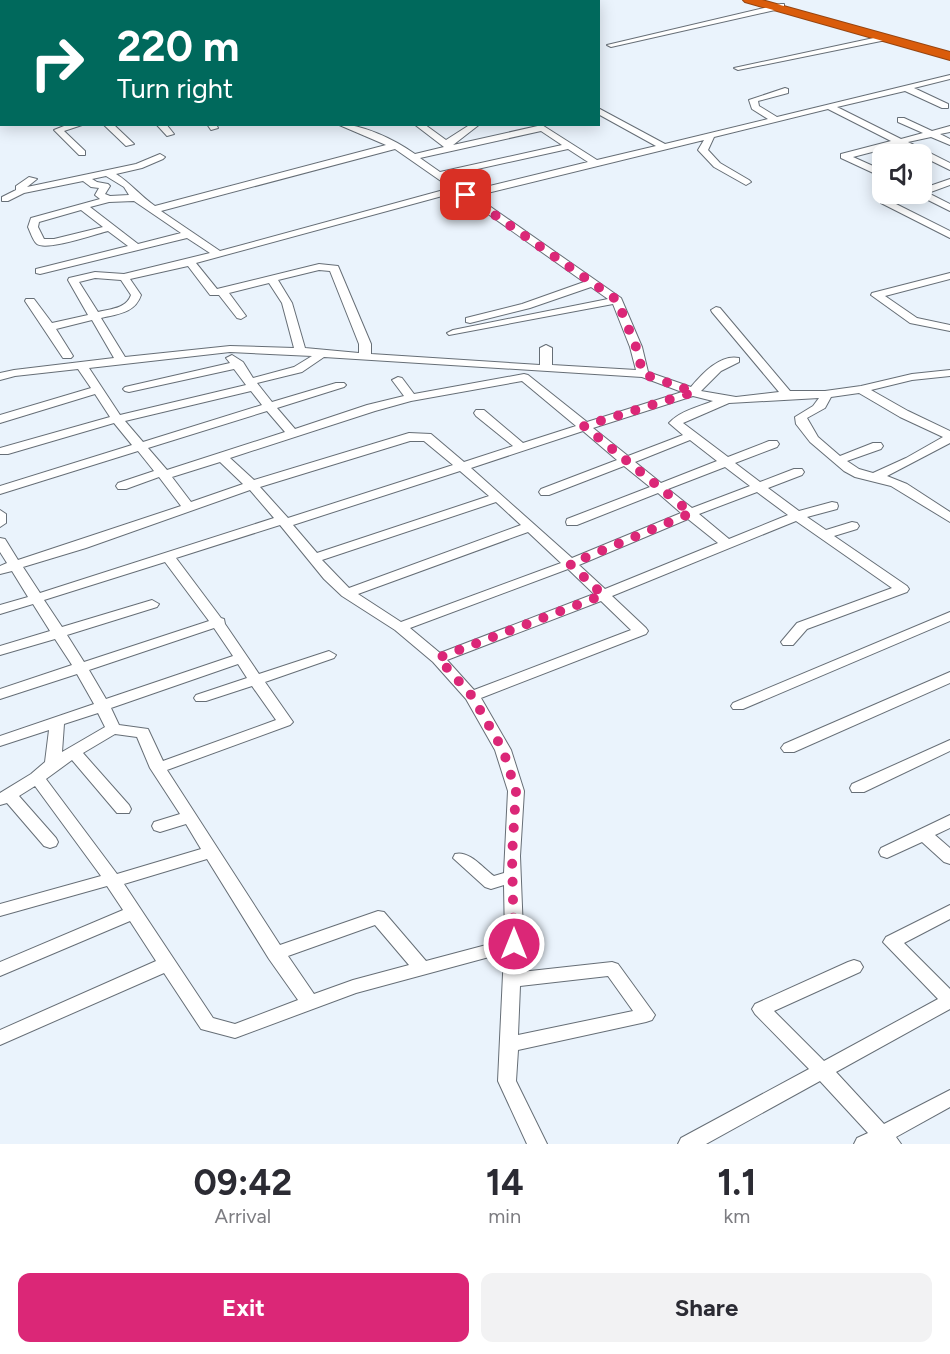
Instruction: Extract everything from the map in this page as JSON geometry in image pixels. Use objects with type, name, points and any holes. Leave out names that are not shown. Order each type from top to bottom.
[{"type":"highway","points":[[749,0],[950,54]]},
{"type":"highway","points":[[761,0],[779,7]]},
{"type":"highway","points":[[838,23],[883,38],[950,54]]},
{"type":"street","points":[[611,45],[779,7]]},
{"type":"street","points":[[738,68],[883,38]]},
{"type":"street","points":[[122,362],[73,280],[95,275],[123,277],[190,262],[461,192],[597,164],[947,80]]},
{"type":"street","points":[[906,88],[945,106]]},
{"type":"street","points":[[776,120],[755,107],[753,100],[785,91]]},
{"type":"street","points":[[830,107],[902,144]]},
{"type":"street","points":[[600,111],[664,147]]},
{"type":"street","points":[[901,120],[950,142]]},
{"type":"street","points":[[73,126],[58,130],[82,153]]},
{"type":"street","points":[[109,126],[129,144]]},
{"type":"street","points":[[161,126],[170,134]]},
{"type":"street","points":[[346,126],[394,146],[412,157],[617,300],[636,347],[643,374]]},
{"type":"street","points":[[421,126],[449,146]]},
{"type":"street","points":[[449,146],[475,126]]},
{"type":"street","points":[[478,126],[496,138]]},
{"type":"street","points":[[412,157],[449,146],[496,138],[539,126],[597,164]]},
{"type":"street","points":[[890,144],[950,129]]},
{"type":"street","points":[[710,136],[703,150],[717,165],[746,182]]},
{"type":"street","points":[[156,209],[394,146]]},
{"type":"street","points":[[438,175],[496,160],[569,146]]},
{"type":"street","points":[[872,149],[844,156],[872,169]]},
{"type":"street","points":[[5,199],[21,191],[27,192],[139,166],[160,157]]},
{"type":"street","points":[[932,158],[950,167]]},
{"type":"street","points":[[108,173],[127,186],[136,198],[156,209],[218,254]]},
{"type":"street","points":[[86,177],[94,185],[105,186],[100,195],[109,199]]},
{"type":"street","points":[[21,191],[19,188],[32,179]]},
{"type":"street","points":[[932,189],[950,182]]},
{"type":"street","points":[[109,228],[54,242],[41,242],[33,228],[34,220],[109,199],[136,198]]},
{"type":"street","points":[[932,199],[950,208]]},
{"type":"street","points":[[890,204],[950,235]]},
{"type":"street","points":[[83,207],[137,248]]},
{"type":"street","points":[[40,271],[190,234]]},
{"type":"street","points":[[190,262],[214,292],[319,267],[334,268],[365,344],[364,356]]},
{"type":"street","points":[[950,276],[876,295],[914,321],[950,328]]},
{"type":"street","points":[[49,327],[122,310],[135,302],[136,295],[123,277]]},
{"type":"street","points":[[272,279],[287,304],[300,351]]},
{"type":"street","points":[[591,283],[454,328],[617,300]]},
{"type":"street","points":[[222,291],[240,316]]},
{"type":"street","points":[[30,301],[67,356]]},
{"type":"street","points":[[716,310],[787,395]]},
{"type":"street","points":[[546,348],[546,367]]},
{"type":"street","points":[[230,349],[231,357],[239,364],[251,384],[292,433]]},
{"type":"street","points":[[0,377],[14,373],[230,349],[270,349],[418,361],[643,374],[707,397],[736,401],[787,395],[825,394],[861,389],[912,377],[950,373]]},
{"type":"street","points":[[4,451],[251,384],[304,367],[314,362],[322,353]]},
{"type":"street","points":[[0,610],[694,392],[705,376],[722,363],[735,360]]},
{"type":"street","points":[[129,389],[239,364]]},
{"type":"street","points":[[82,366],[117,419],[188,507]]},
{"type":"street","points":[[122,486],[411,398],[524,377],[727,544]]},
{"type":"street","points":[[398,380],[411,398]]},
{"type":"street","points":[[0,490],[340,385]]},
{"type":"street","points":[[861,389],[950,437]]},
{"type":"street","points":[[0,419],[96,390]]},
{"type":"street","points":[[825,394],[823,405],[801,417],[803,427],[824,448],[857,473],[877,476],[894,483],[950,518]]},
{"type":"street","points":[[727,400],[686,416],[675,423],[797,516],[902,589],[802,626],[788,642]]},
{"type":"street","points":[[480,413],[520,447]]},
{"type":"street","points":[[545,492],[691,436]]},
{"type":"street","points":[[7,567],[81,545],[252,485],[410,437],[427,437],[498,497],[641,631],[472,696]]},
{"type":"street","points":[[877,476],[910,461],[950,437]]},
{"type":"street","points":[[572,522],[773,444]]},
{"type":"street","points":[[839,460],[877,446]]},
{"type":"street","points":[[222,457],[252,485],[347,593],[400,627],[438,658],[472,696],[503,750],[516,791],[513,980],[507,1081],[537,1144]]},
{"type":"street","points":[[400,627],[570,564],[691,513],[798,472]]},
{"type":"street","points":[[314,558],[498,497]]},
{"type":"street","points":[[935,509],[950,504]]},
{"type":"street","points":[[438,658],[603,595],[797,516],[832,506]]},
{"type":"street","points":[[0,514],[0,523]]},
{"type":"street","points":[[824,535],[852,526]]},
{"type":"street","points":[[347,593],[529,527]]},
{"type":"street","points":[[0,542],[7,567],[37,598],[104,706],[113,729]]},
{"type":"street","points":[[158,768],[285,722],[276,705],[255,679],[219,622],[167,556]]},
{"type":"street","points":[[0,651],[152,604]]},
{"type":"street","points":[[738,706],[950,616]]},
{"type":"street","points":[[0,694],[219,622]]},
{"type":"street","points":[[201,698],[329,655]]},
{"type":"street","points":[[0,741],[242,658]]},
{"type":"street","points":[[789,748],[950,677]]},
{"type":"street","points":[[53,764],[57,722]]},
{"type":"street","points":[[50,842],[4,798],[37,778],[53,764],[113,729],[143,733],[158,768],[275,954],[310,1003]]},
{"type":"street","points":[[858,788],[950,745]]},
{"type":"street","points":[[74,752],[123,809]]},
{"type":"street","points":[[37,778],[112,880],[207,1024],[235,1031],[353,987],[514,944]]},
{"type":"street","points":[[160,826],[190,817]]},
{"type":"street","points":[[887,852],[950,821]]},
{"type":"street","points":[[924,834],[950,858]]},
{"type":"street","points":[[0,910],[212,852]]},
{"type":"street","points":[[461,858],[491,883],[513,877]]},
{"type":"street","points":[[688,1144],[950,1001],[892,942],[950,911]]},
{"type":"street","points":[[0,969],[133,913]]},
{"type":"street","points":[[275,954],[378,917],[422,968]]},
{"type":"street","points":[[0,1038],[166,964]]},
{"type":"street","points":[[854,967],[761,1010],[822,1070],[886,1139]]},
{"type":"street","points":[[509,1044],[646,1015],[612,969],[513,980]]},
{"type":"street","points":[[864,1144],[886,1139],[950,1098]]},
{"type":"route","points":[[466,195],[617,300],[636,347],[643,374],[694,392],[584,426],[658,489],[691,513],[570,564],[603,595],[438,658],[472,696],[503,750],[516,791],[512,856],[514,944]]}]
